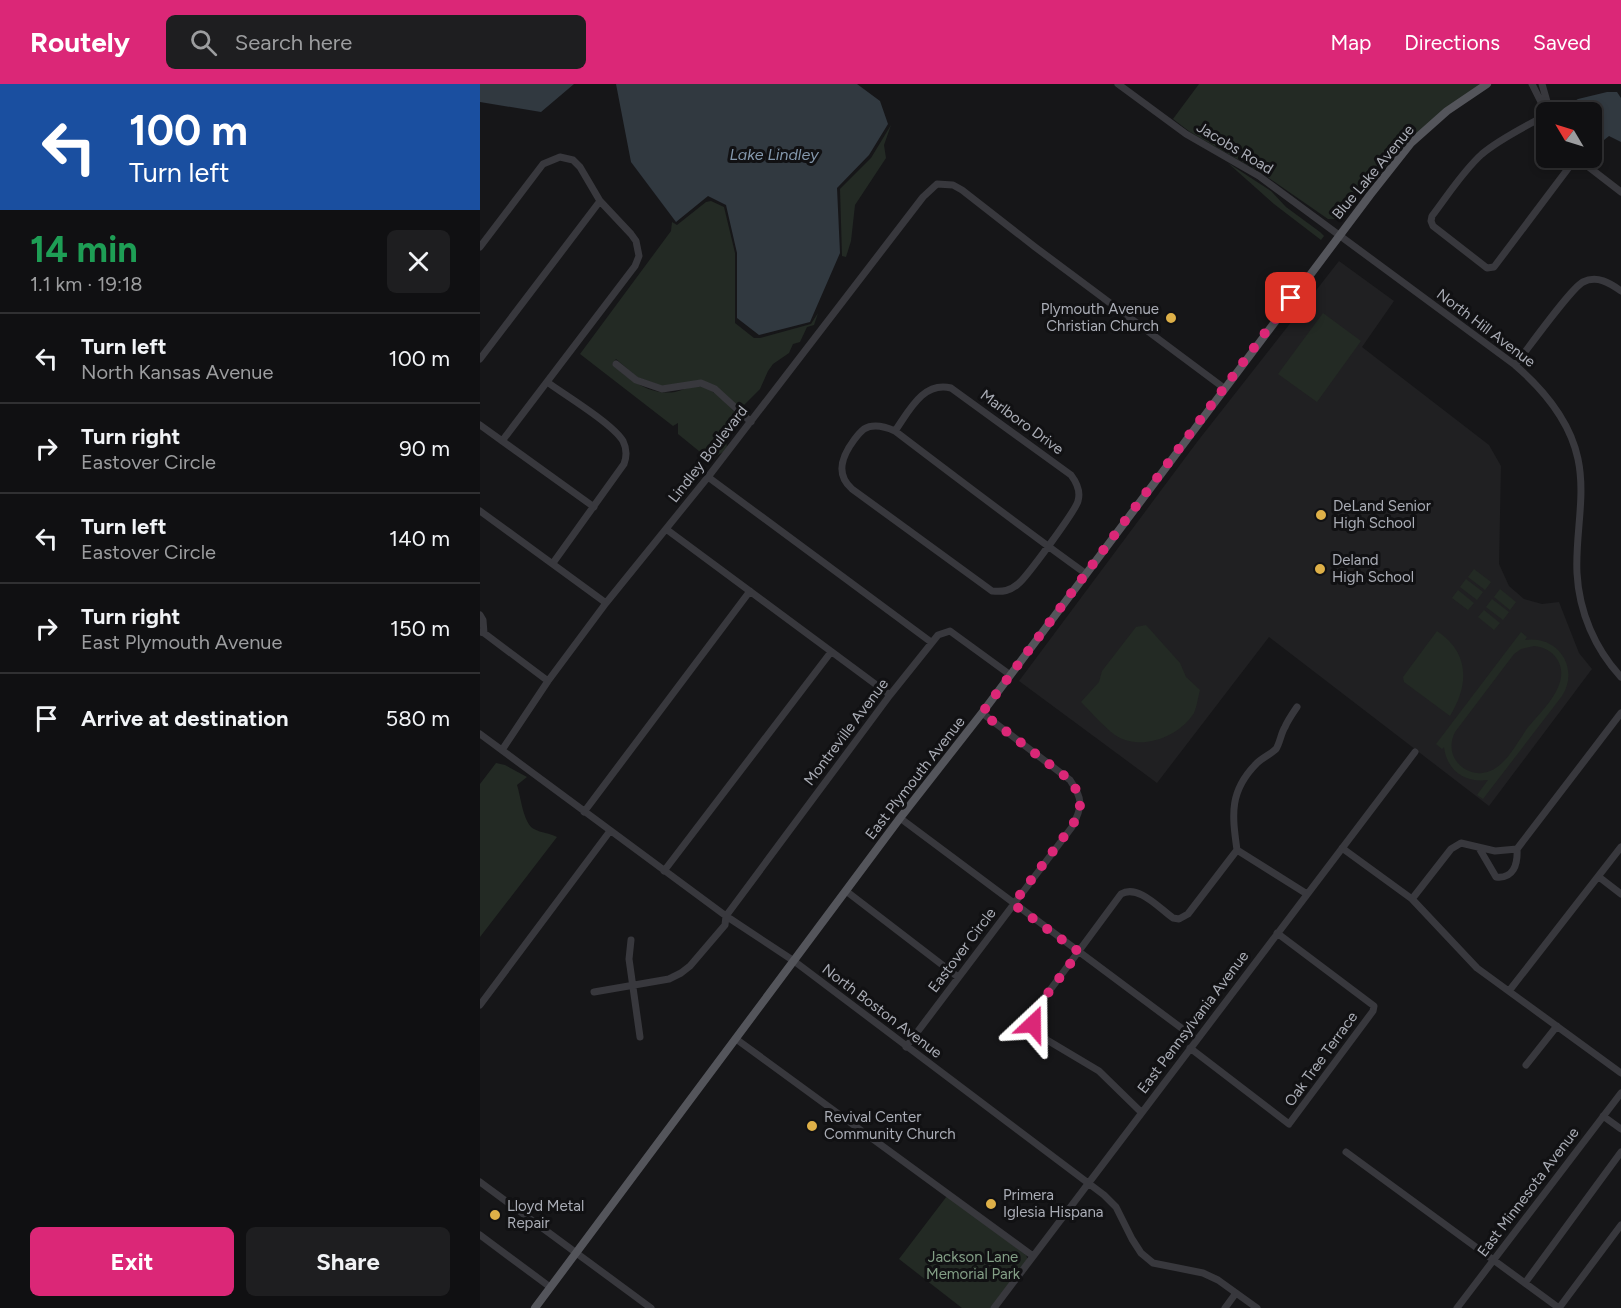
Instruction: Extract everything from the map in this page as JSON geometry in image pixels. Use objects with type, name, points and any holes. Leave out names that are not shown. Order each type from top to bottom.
[{"type":"main road","name":"Blue Lake Avenue","points":[[1339,235],[1411,143],[1447,111],[1487,84]]},
{"type":"main road","name":"East Plymouth Avenue","points":[[535,1308],[1339,235]]},
{"type":"street","name":"Jacobs Road","points":[[1118,84],[1186,134],[1259,177],[1339,235]]},
{"type":"street","points":[[1532,84],[1541,102]]},
{"type":"street","points":[[1542,84],[1546,102]]},
{"type":"street","points":[[1536,121],[1502,140],[1472,163],[1432,216],[1433,226],[1487,268],[1494,267],[1569,168]]},
{"type":"street","points":[[480,247],[543,164],[560,157],[573,160],[580,167],[600,201],[636,241],[639,256],[635,266],[502,441]]},
{"type":"street","points":[[1590,168],[1621,192]]},
{"type":"street","name":"Lindley Boulevard","points":[[502,750],[548,681],[606,603],[751,422],[923,197],[937,184],[954,185],[962,190],[1035,248],[1224,388]]},
{"type":"street","points":[[480,359],[600,201]]},
{"type":"street","name":"North Hill Avenue","points":[[1339,235],[1515,365],[1549,399],[1561,417],[1577,456],[1581,486],[1577,572],[1580,594],[1589,627],[1599,649],[1621,677]]},
{"type":"street","points":[[1515,365],[1578,285],[1595,279],[1611,284],[1621,291]]},
{"type":"street","points":[[616,364],[636,380],[662,389],[701,383],[715,389],[751,422]]},
{"type":"street","points":[[547,382],[612,429],[626,447],[624,464],[554,563]]},
{"type":"street","name":"Marlboro Drive","points":[[895,431],[923,392],[942,385],[951,388],[1071,475],[1079,491],[1078,503],[1048,546]]},
{"type":"street","points":[[480,425],[594,507]]},
{"type":"street","points":[[1048,546],[1020,583],[1008,591],[992,591],[846,484],[841,467],[842,460],[852,442],[865,428],[880,426],[895,431],[1085,573]]},
{"type":"street","points":[[708,477],[932,642],[944,631],[950,631],[1009,674]]},
{"type":"street","points":[[480,511],[606,603]]},
{"type":"street","points":[[666,529],[890,695]]},
{"type":"street","points":[[584,812],[750,591]]},
{"type":"street","points":[[480,615],[483,620],[481,635],[548,681]]},
{"type":"street","name":"Montreville Avenue","points":[[594,992],[669,979],[690,966],[725,925],[726,916],[932,642]]},
{"type":"street","points":[[664,871],[831,652]]},
{"type":"street","points":[[1141,1112],[1099,1071],[1036,1031],[1033,1024],[1036,1009],[1121,894],[1127,891],[1138,892],[1173,918],[1179,919],[1188,914],[1237,850],[1233,801],[1238,788],[1246,774],[1276,749],[1284,728],[1297,707]]},
{"type":"street","name":"Eastover Circle","points":[[906,1047],[1078,816],[1081,802],[1079,793],[1070,780],[982,713]]},
{"type":"street","points":[[1479,848],[1496,877],[1509,876],[1514,870],[1517,849],[1621,713]]},
{"type":"street","name":"North Boston Avenue","points":[[480,734],[726,916],[794,961],[1104,1195],[1116,1207],[1141,1253],[1153,1263],[1203,1273],[1218,1280],[1257,1308]]},
{"type":"street","name":"East Pennsylvania Avenue","points":[[994,1308],[1415,753]]},
{"type":"street","points":[[900,818],[1196,1039]]},
{"type":"street","points":[[480,1005],[610,831]]},
{"type":"street","points":[[1412,899],[1456,845],[1471,844],[1479,848],[1506,851],[1517,849]]},
{"type":"street","points":[[1509,991],[1621,847]]},
{"type":"street","points":[[1342,848],[1412,899],[1477,968],[1621,1073]]},
{"type":"street","points":[[1237,850],[1306,894]]},
{"type":"street","points":[[1599,877],[1621,894]]},
{"type":"street","points":[[846,891],[958,977]]},
{"type":"street","name":"Oak Tree Terrace","points":[[1190,1048],[1289,1124],[1374,1006],[1277,933]]},
{"type":"street","points":[[631,940],[630,959],[640,1037]]},
{"type":"street","points":[[1526,1065],[1557,1026]]},
{"type":"street","points":[[736,1039],[1033,1256]]},
{"type":"street","name":"East Minnesota Avenue","points":[[1457,1308],[1621,1093]]},
{"type":"street","points":[[1603,1116],[1621,1130]]},
{"type":"street","points":[[1346,1152],[1559,1308],[1621,1225]]},
{"type":"street","points":[[1525,1283],[1621,1152]]},
{"type":"street","points":[[480,1182],[651,1308]]},
{"type":"street","points":[[480,1235],[550,1287]]},
{"type":"street","points":[[1225,1308],[1236,1293]]},
{"type":"shaded area","name":"DeLand Senior High School","points":[[1339,261],[1394,301],[1362,347],[1489,445],[1501,466],[1499,564],[1509,586],[1524,599],[1542,604],[1559,602],[1579,653],[1592,669],[1489,806],[1269,637],[1157,783],[1019,681],[1197,442]]},
{"type":"green space","points":[[1199,84],[1480,84],[1408,141],[1367,184],[1339,219],[1328,219],[1263,174],[1190,132],[1173,119]]},
{"type":"green space","points":[[891,125],[884,145],[886,158],[855,205],[851,241],[846,257],[842,256],[840,189],[871,158]]},
{"type":"green space","points":[[1228,163],[1271,191],[1286,207],[1320,232],[1324,236],[1321,240],[1274,204]]},
{"type":"green space","points":[[711,201],[724,207],[735,253],[735,323],[754,338],[760,338],[811,324],[818,313],[814,325],[807,327],[800,342],[793,344],[789,353],[773,364],[760,389],[740,409],[716,387],[702,380],[662,386],[637,377],[616,359],[612,364],[632,381],[648,389],[666,393],[703,387],[717,395],[736,413],[728,429],[727,447],[710,460],[678,434],[678,423],[673,426],[580,354],[671,231],[672,222],[677,225],[706,202]]},
{"type":"green space","points":[[1323,313],[1361,341],[1317,402],[1278,374]]},
{"type":"green space","points":[[1474,569],[1491,582],[1485,590],[1468,577]]},
{"type":"green space","points":[[1466,579],[1483,592],[1477,600],[1460,587]]},
{"type":"green space","points":[[1500,589],[1516,602],[1510,610],[1494,597]]},
{"type":"green space","points":[[1458,590],[1474,603],[1468,610],[1452,598]]},
{"type":"green space","points":[[1492,599],[1509,612],[1503,620],[1486,607]]},
{"type":"green space","points":[[1484,610],[1500,623],[1494,630],[1478,617]]},
{"type":"green space","points":[[1146,625],[1180,663],[1186,677],[1200,690],[1194,713],[1179,729],[1158,739],[1136,742],[1115,735],[1081,702],[1099,682],[1102,671],[1136,627]]},
{"type":"green space","points":[[1437,631],[1456,649],[1463,670],[1461,693],[1450,716],[1404,682],[1403,677]]},
{"type":"green space","points":[[1521,632],[1527,637],[1525,640],[1547,643],[1563,656],[1568,675],[1562,696],[1483,799],[1477,795],[1488,780],[1472,779],[1458,774],[1449,763],[1444,747],[1442,749],[1436,744]],"holes":[[[1538,647],[1553,654],[1561,668],[1561,678],[1553,697],[1526,730],[1511,753],[1496,768],[1481,773],[1464,768],[1457,762],[1452,751],[1455,732],[1514,654],[1521,649]]]},
{"type":"green space","points":[[496,763],[505,765],[527,777],[517,785],[527,821],[534,829],[557,837],[480,937],[480,784]]},
{"type":"green space","name":"Jackson Lane Memorial Park","points":[[947,1196],[1026,1255],[1028,1260],[990,1308],[962,1308],[899,1259]]},
{"type":"water","points":[[480,84],[574,84],[541,112],[480,102]]},
{"type":"water","name":"Lake Lindley","points":[[616,84],[857,84],[880,101],[888,124],[869,155],[837,188],[840,253],[810,322],[759,335],[737,318],[737,253],[726,205],[708,196],[676,222],[631,162]]},
{"type":"water","points":[[1617,92],[1621,98],[1621,142],[1609,136],[1602,142],[1602,102],[1573,102]]},
{"type":"place","name":"Plymouth Avenue Christian Church","points":[[1171,318]]},
{"type":"place","name":"DeLand Senior High School","points":[[1321,515]]},
{"type":"place","name":"Deland High School","points":[[1320,569]]},
{"type":"place","name":"Revival Center Community Church","points":[[812,1126]]},
{"type":"place","name":"Primera Iglesia Hispana","points":[[991,1204]]},
{"type":"place","name":"Lloyd Metal Repair","points":[[495,1215]]},
{"type":"route","points":[[1033,1024],[1036,1009],[1079,952],[1013,904],[1072,826],[1078,816],[1081,802],[1079,793],[1070,780],[982,713],[1291,298]]}]
